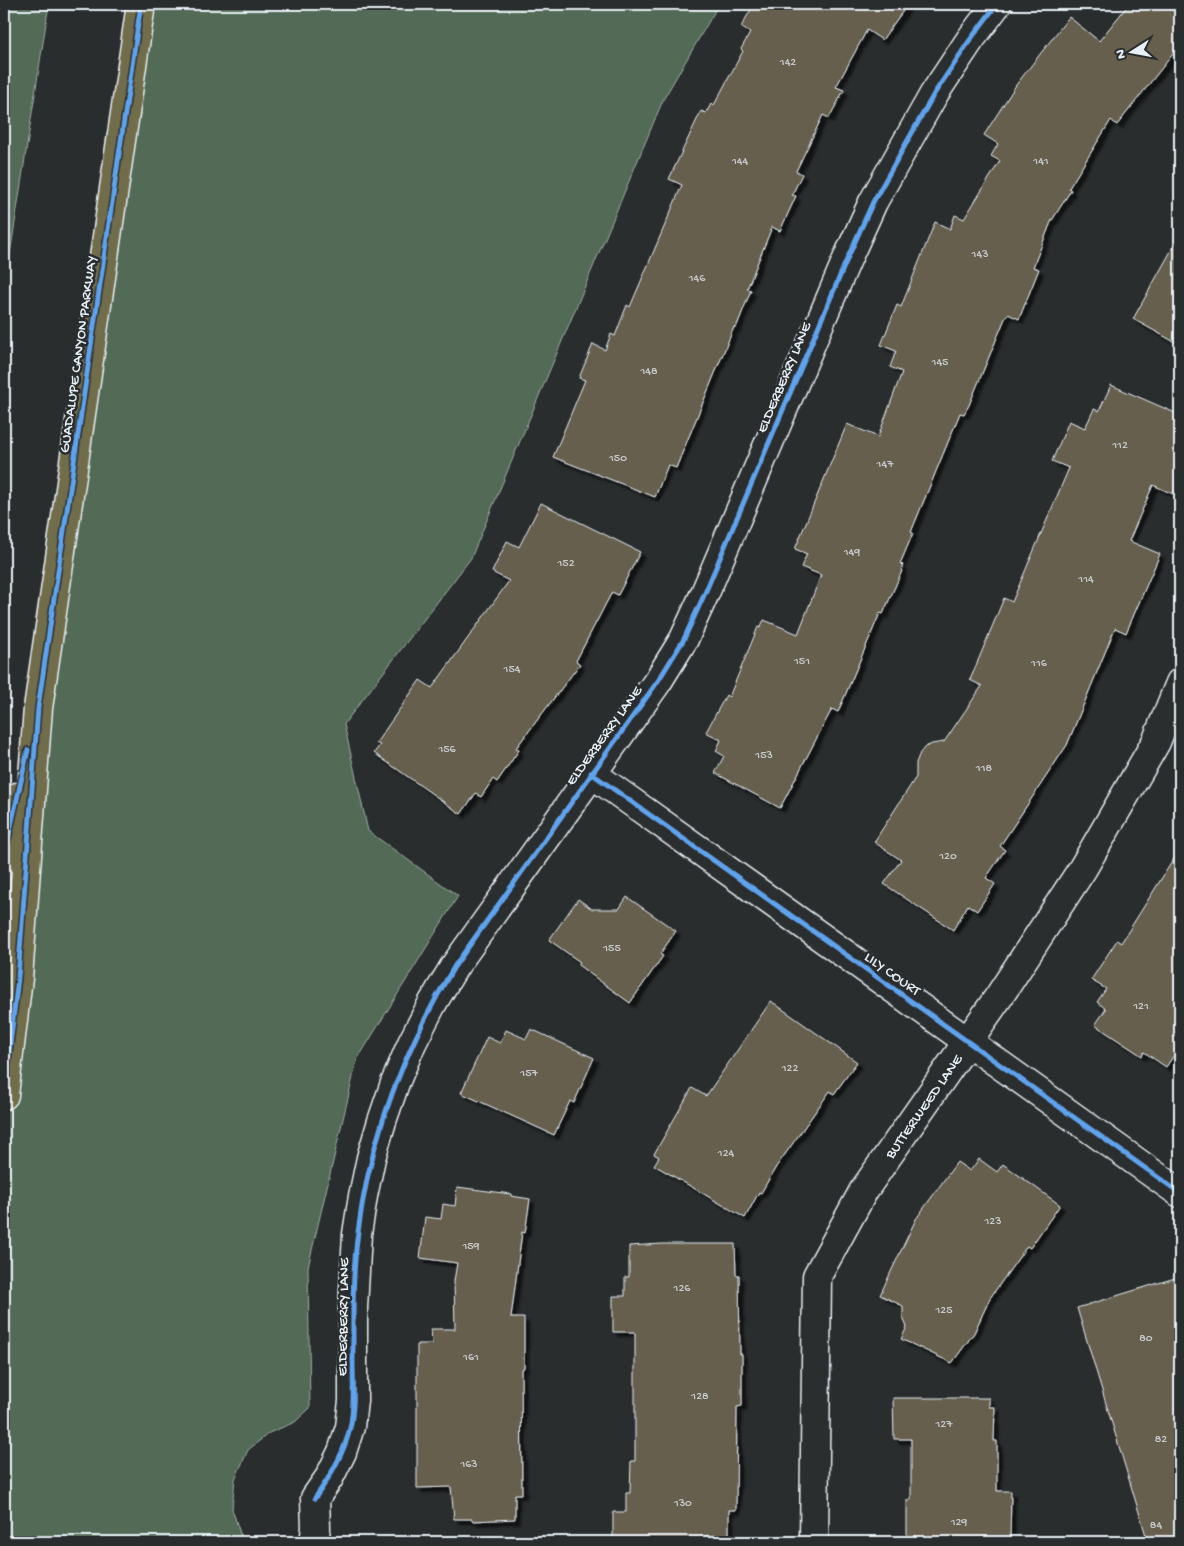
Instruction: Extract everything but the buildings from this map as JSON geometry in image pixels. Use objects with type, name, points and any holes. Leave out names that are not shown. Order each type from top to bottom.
[{"type":"main road","name":"GUADALUPE CANYON PARKWAY","points":[[4,1095],[18,978],[38,708],[140,4]]},
{"type":"main road","name":"GUADALUPE CANYON PARKWAY","points":[[4,857],[38,708]]},
{"type":"street","name":"ELDERBERRY LANE","points":[[314,1542],[316,1528],[315,1498],[329,1478],[342,1452],[350,1427],[353,1401],[357,1234],[371,1158],[395,1083],[432,1004],[454,967],[658,681],[684,639],[873,202],[901,149],[934,94],[997,4]]},
{"type":"street","name":"BUTTERWEED LANE","points":[[814,1542],[817,1276],[864,1190],[968,1042],[1083,868],[1156,742],[1180,682]]},
{"type":"street","name":"LILY COURT","points":[[591,773],[1180,1193]]},
{"type":"green space","points":[[4,4],[49,4],[4,293]]},
{"type":"green space","points":[[141,4],[719,4],[663,100],[471,558],[344,724],[368,831],[458,896],[357,1060],[308,1267],[310,1408],[295,1422],[269,1433],[248,1450],[235,1479],[232,1509],[242,1539],[245,1542],[4,1542],[4,1095],[38,708]]},
{"type":"cycle path","points":[[4,1095],[18,978],[38,708],[141,4]]},
{"type":"cycle path","points":[[315,1498],[336,1465],[350,1428],[353,1411],[354,1280],[358,1232],[371,1162],[380,1128],[405,1062],[436,998],[454,967],[658,681],[684,639],[873,202],[934,94],[997,4]]},
{"type":"cycle path","points":[[4,857],[28,750]]},
{"type":"cycle path","points":[[591,773],[1180,1193]]}]
